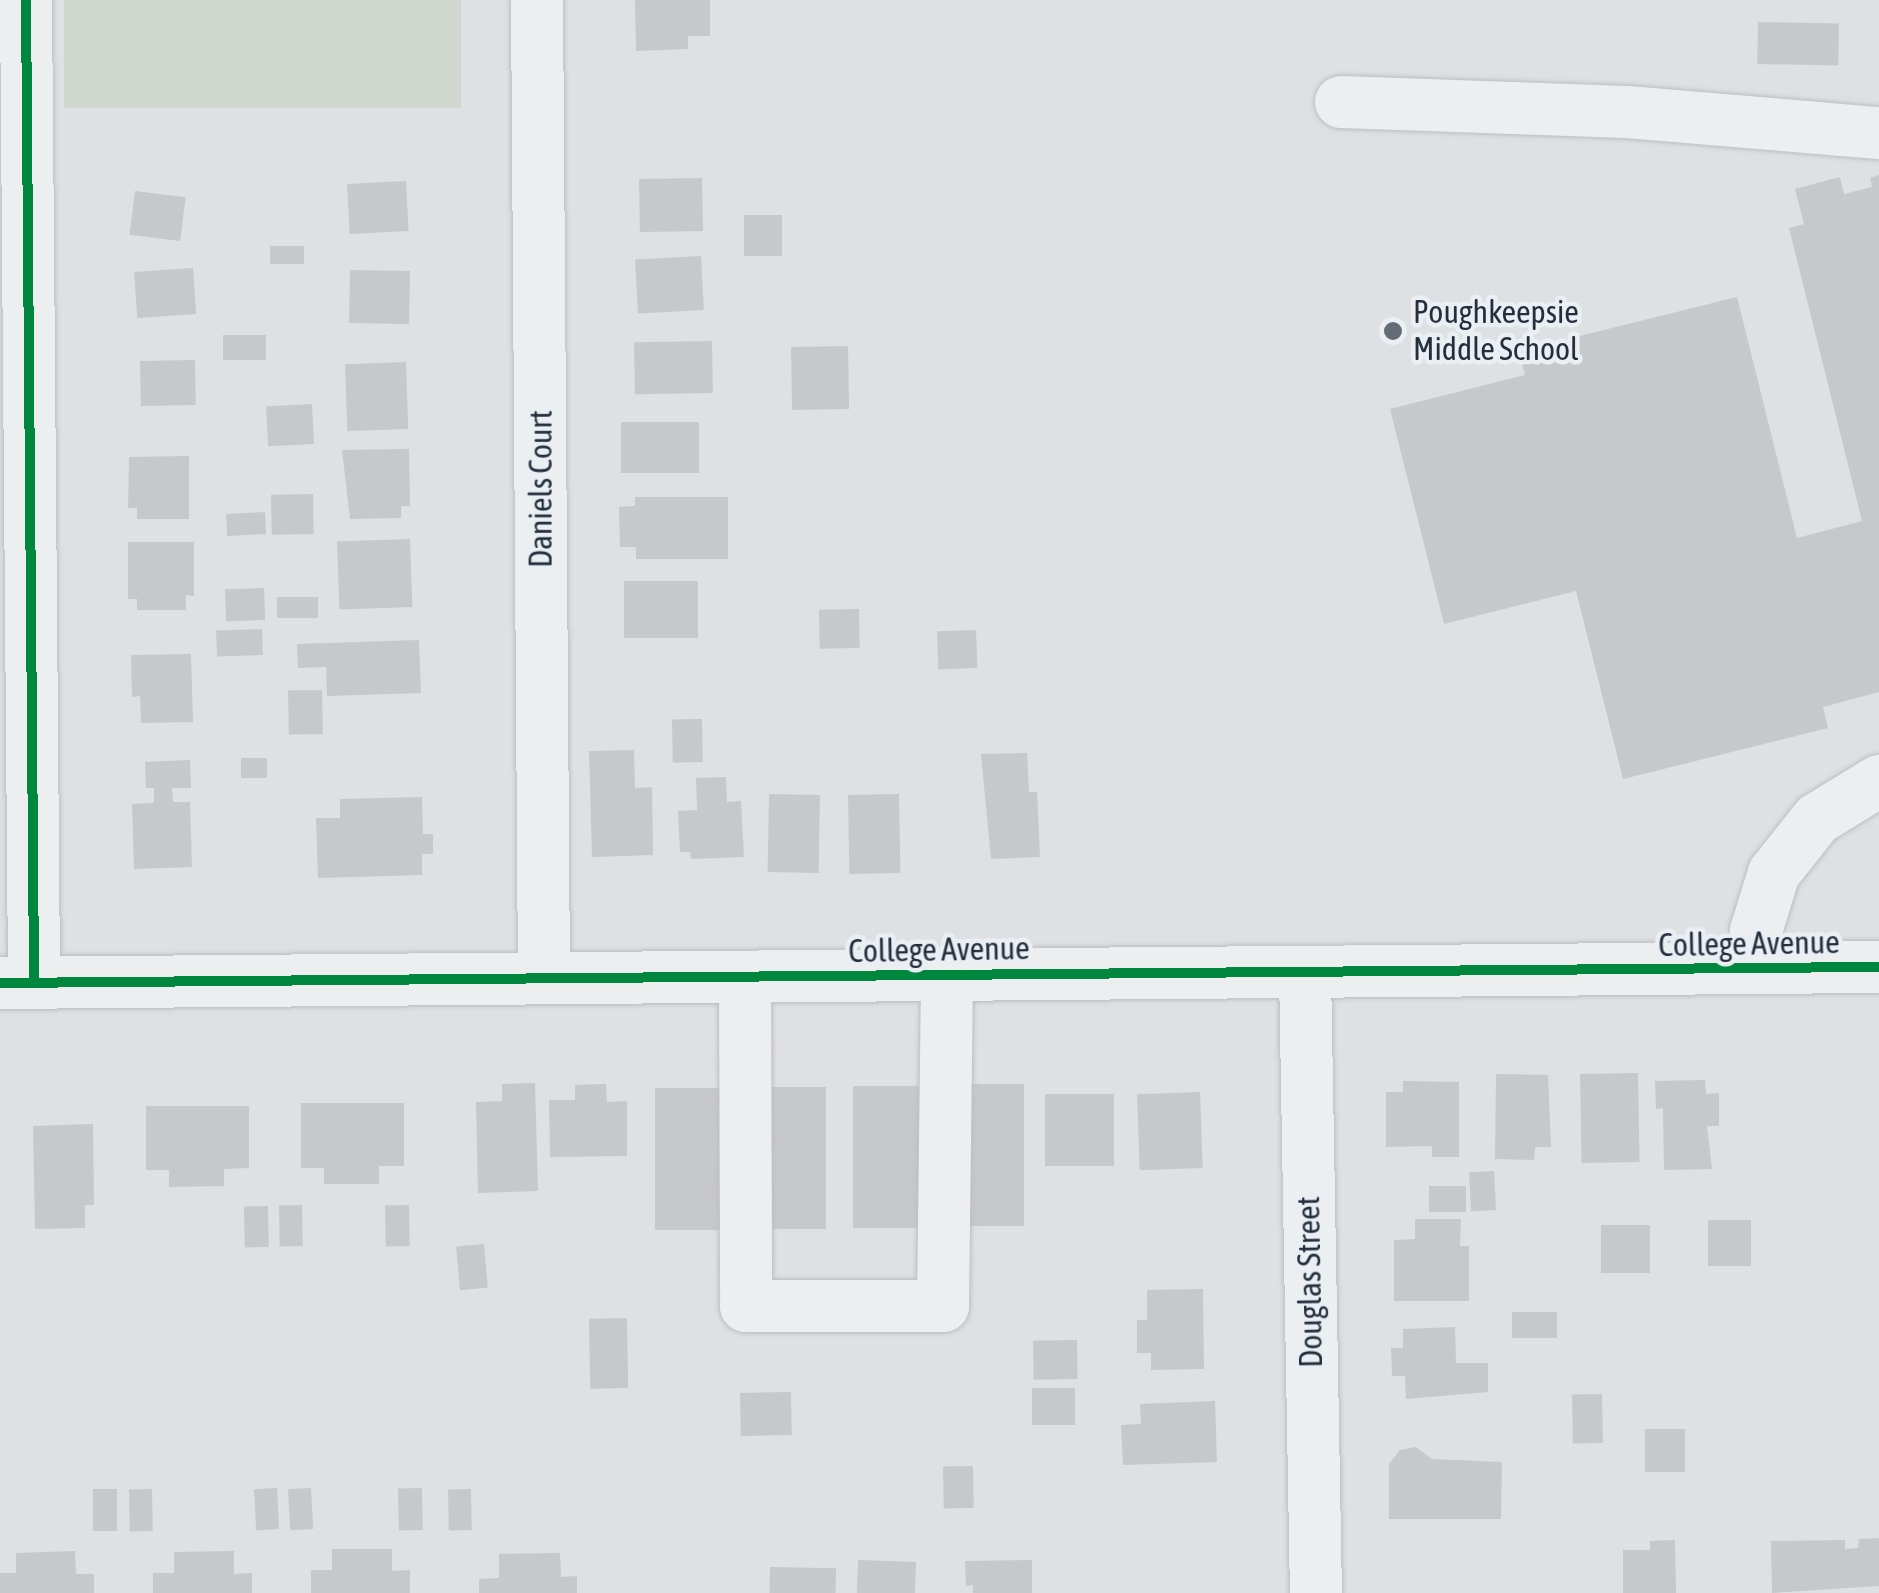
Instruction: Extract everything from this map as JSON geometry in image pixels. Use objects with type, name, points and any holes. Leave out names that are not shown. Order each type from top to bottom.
[{"type":"street","points":[[17,982],[26,0]]},
{"type":"street","name":"Daniels Court","points":[[536,0],[544,978]]},
{"type":"street","points":[[1341,102],[1627,112],[1879,133]]},
{"type":"street","points":[[1759,968],[1756,931],[1774,874],[1818,820],[1879,780]]},
{"type":"street","name":"College Avenue","points":[[17,982],[1879,968]]},
{"type":"street","name":"Douglas Street","points":[[1305,972],[1316,1593]]},
{"type":"street","points":[[745,977],[746,1306],[943,1306],[947,974]]},
{"type":"shaded area","points":[[64,0],[461,0],[461,108],[64,108]]},
{"type":"building","points":[[635,0],[710,0],[710,36],[688,36],[688,49],[636,51]]},
{"type":"building","points":[[1758,22],[1839,23],[1838,65],[1757,64]]},
{"type":"building","points":[[1879,175],[1879,692],[1823,707],[1828,728],[1623,779],[1576,591],[1444,624],[1390,409],[1525,375],[1519,351],[1737,297],[1797,538],[1862,521],[1789,228],[1804,224],[1795,189],[1840,177],[1844,194],[1872,187],[1870,178]]},
{"type":"building","points":[[702,178],[703,231],[640,232],[639,179]]},
{"type":"building","points":[[406,181],[409,231],[350,234],[347,184]]},
{"type":"building","points":[[135,191],[186,197],[180,241],[130,235]]},
{"type":"building","points":[[744,215],[782,215],[782,256],[744,256]]},
{"type":"building","points":[[270,246],[304,246],[304,264],[270,264]]},
{"type":"building","points":[[701,256],[704,310],[638,313],[635,259]]},
{"type":"building","points":[[193,268],[196,314],[137,318],[134,272]]},
{"type":"building","points":[[350,270],[410,271],[409,324],[349,323]]},
{"type":"building","points":[[223,335],[266,335],[266,360],[223,360]]},
{"type":"building","points":[[712,341],[713,393],[635,394],[634,342]]},
{"type":"building","points":[[848,346],[849,409],[792,410],[791,347]]},
{"type":"building","points":[[195,360],[196,405],[141,406],[140,361]]},
{"type":"building","points":[[406,362],[408,429],[347,431],[345,364]]},
{"type":"building","points":[[312,404],[314,444],[268,446],[266,406]]},
{"type":"building","points":[[621,422],[699,422],[699,473],[621,473]]},
{"type":"building","points":[[409,449],[410,506],[401,506],[401,518],[350,519],[342,450]]},
{"type":"building","points":[[189,456],[189,519],[137,519],[137,508],[128,508],[129,457]]},
{"type":"building","points":[[313,494],[314,534],[272,535],[271,495]]},
{"type":"building","points":[[635,497],[728,497],[728,559],[636,559],[636,547],[620,547],[619,507],[635,506]]},
{"type":"building","points":[[265,512],[266,534],[227,536],[226,514]]},
{"type":"building","points":[[410,539],[412,607],[339,610],[337,542]]},
{"type":"building","points":[[128,542],[194,542],[194,596],[186,595],[186,610],[137,610],[137,599],[128,599]]},
{"type":"building","points":[[624,581],[698,581],[698,638],[624,638]]},
{"type":"building","points":[[264,588],[265,620],[226,621],[225,589]]},
{"type":"building","points":[[277,597],[318,597],[318,618],[277,618]]},
{"type":"building","points":[[859,609],[860,648],[820,649],[819,610]]},
{"type":"building","points":[[262,629],[263,655],[217,657],[216,631]]},
{"type":"building","points":[[976,630],[977,668],[938,669],[937,631]]},
{"type":"building","points":[[419,640],[421,693],[327,696],[326,667],[298,668],[297,644]]},
{"type":"building","points":[[191,654],[193,722],[141,723],[140,696],[132,697],[131,655]]},
{"type":"building","points":[[322,690],[323,734],[289,735],[288,691]]},
{"type":"building","points":[[702,719],[703,762],[673,763],[672,720]]},
{"type":"building","points":[[634,750],[635,788],[652,787],[653,855],[592,857],[589,751]]},
{"type":"building","points":[[1027,753],[1029,792],[1037,792],[1040,857],[991,859],[981,754]]},
{"type":"building","points":[[241,758],[267,758],[267,778],[241,778]]},
{"type":"building","points":[[190,760],[191,788],[172,788],[173,802],[190,802],[192,867],[134,869],[132,804],[154,803],[154,788],[146,788],[145,762]]},
{"type":"building","points":[[726,777],[727,802],[741,801],[744,857],[691,859],[690,852],[680,852],[678,811],[697,810],[696,778]]},
{"type":"building","points":[[769,794],[820,795],[819,873],[768,872]]},
{"type":"building","points":[[899,794],[900,873],[849,874],[848,795]]},
{"type":"building","points":[[422,797],[423,834],[433,834],[433,854],[422,854],[422,875],[318,878],[316,818],[340,818],[340,799]]},
{"type":"building","points":[[1638,1073],[1640,1162],[1582,1163],[1580,1074]]},
{"type":"building","points":[[1496,1074],[1548,1075],[1551,1147],[1535,1147],[1534,1160],[1495,1159]]},
{"type":"building","points":[[1705,1080],[1706,1094],[1719,1093],[1719,1126],[1707,1126],[1712,1169],[1664,1170],[1663,1108],[1656,1109],[1655,1081]]},
{"type":"building","points":[[1403,1081],[1459,1082],[1459,1157],[1432,1157],[1432,1146],[1386,1147],[1386,1092],[1403,1092]]},
{"type":"building","points":[[535,1083],[538,1191],[478,1193],[476,1102],[502,1101],[502,1084]]},
{"type":"building","points":[[606,1084],[607,1102],[627,1101],[627,1156],[550,1157],[549,1100],[575,1100],[575,1085]]},
{"type":"building","points":[[951,1084],[1024,1084],[1024,1226],[951,1226]]},
{"type":"building","points":[[853,1086],[927,1086],[927,1228],[853,1228]]},
{"type":"building","points":[[753,1087],[826,1087],[826,1229],[753,1229]]},
{"type":"building","points":[[655,1088],[728,1088],[728,1230],[655,1230]]},
{"type":"building","points":[[1200,1092],[1203,1168],[1140,1170],[1137,1094]]},
{"type":"building","points":[[1045,1094],[1114,1094],[1114,1166],[1045,1166]]},
{"type":"building","points":[[301,1103],[404,1103],[404,1166],[379,1166],[379,1184],[324,1184],[324,1168],[301,1168]]},
{"type":"building","points":[[146,1106],[249,1106],[249,1168],[224,1169],[224,1186],[169,1187],[169,1170],[146,1170]]},
{"type":"building","points":[[93,1124],[94,1205],[85,1205],[85,1228],[35,1229],[33,1126]]},
{"type":"building","points":[[1494,1171],[1496,1210],[1471,1211],[1469,1172]]},
{"type":"building","points":[[1429,1186],[1466,1186],[1466,1212],[1429,1212]]},
{"type":"building","points":[[279,1205],[302,1205],[303,1246],[280,1246]]},
{"type":"building","points":[[385,1205],[409,1205],[410,1246],[386,1246]]},
{"type":"building","points":[[244,1206],[268,1206],[269,1247],[245,1247]]},
{"type":"building","points":[[1415,1219],[1461,1219],[1460,1246],[1469,1246],[1469,1301],[1394,1301],[1394,1240],[1415,1239]]},
{"type":"building","points":[[1708,1220],[1751,1220],[1751,1266],[1708,1266]]},
{"type":"building","points":[[1601,1225],[1650,1225],[1650,1273],[1601,1273]]},
{"type":"building","points":[[484,1244],[488,1288],[460,1290],[456,1246]]},
{"type":"building","points":[[1203,1289],[1204,1369],[1151,1370],[1151,1353],[1137,1353],[1137,1320],[1147,1320],[1147,1290]]},
{"type":"building","points":[[1512,1312],[1557,1312],[1557,1338],[1512,1338]]},
{"type":"building","points":[[627,1318],[628,1388],[590,1389],[589,1319]]},
{"type":"building","points":[[1455,1327],[1456,1363],[1488,1363],[1488,1392],[1406,1399],[1405,1376],[1392,1376],[1391,1348],[1403,1348],[1403,1329]]},
{"type":"building","points":[[1077,1340],[1078,1379],[1034,1380],[1033,1341]]},
{"type":"building","points":[[1032,1388],[1075,1388],[1075,1425],[1032,1425]]},
{"type":"building","points":[[791,1392],[792,1435],[741,1436],[740,1393]]},
{"type":"building","points":[[1602,1394],[1603,1443],[1573,1444],[1572,1395]]},
{"type":"building","points":[[1215,1401],[1217,1462],[1123,1465],[1121,1425],[1141,1424],[1140,1404]]},
{"type":"building","points":[[1645,1429],[1685,1429],[1685,1472],[1645,1472]]},
{"type":"building","points":[[1416,1447],[1432,1459],[1502,1462],[1501,1519],[1389,1519],[1389,1464],[1400,1450]]},
{"type":"building","points":[[973,1466],[974,1508],[944,1509],[943,1467]]},
{"type":"building","points":[[277,1488],[279,1529],[256,1530],[254,1489]]},
{"type":"building","points":[[311,1488],[313,1529],[290,1530],[288,1489]]},
{"type":"building","points":[[398,1488],[422,1488],[423,1530],[399,1530]]},
{"type":"building","points":[[93,1489],[117,1489],[117,1531],[93,1531]]},
{"type":"building","points":[[129,1489],[152,1489],[153,1531],[130,1531]]},
{"type":"building","points":[[448,1489],[471,1489],[472,1530],[449,1530]]},
{"type":"building","points":[[1879,1538],[1879,1586],[1772,1593],[1771,1541],[1845,1540],[1845,1549],[1858,1548],[1859,1539]]},
{"type":"building","points":[[1675,1540],[1676,1593],[1623,1593],[1623,1550],[1650,1550],[1650,1541]]},
{"type":"building","points":[[332,1549],[392,1549],[392,1571],[410,1570],[410,1593],[311,1593],[311,1570],[332,1570]]},
{"type":"building","points":[[75,1551],[76,1574],[94,1574],[94,1593],[0,1593],[0,1573],[16,1573],[16,1553]]},
{"type":"building","points":[[234,1551],[234,1574],[252,1573],[252,1593],[153,1593],[153,1573],[174,1573],[174,1552]]},
{"type":"building","points":[[560,1553],[561,1577],[577,1576],[577,1593],[479,1593],[479,1579],[499,1578],[499,1554]]},
{"type":"building","points":[[858,1560],[916,1562],[915,1593],[857,1593]]},
{"type":"building","points":[[1032,1560],[1032,1593],[973,1593],[973,1585],[966,1586],[965,1561]]},
{"type":"building","points":[[770,1567],[836,1568],[836,1593],[770,1593]]},
{"type":"cycle path","points":[[26,0],[34,982]]},
{"type":"cycle path","points":[[0,983],[1879,967]]},
{"type":"place","name":"Poughkeepsie Middle School","points":[[1393,331]]}]
